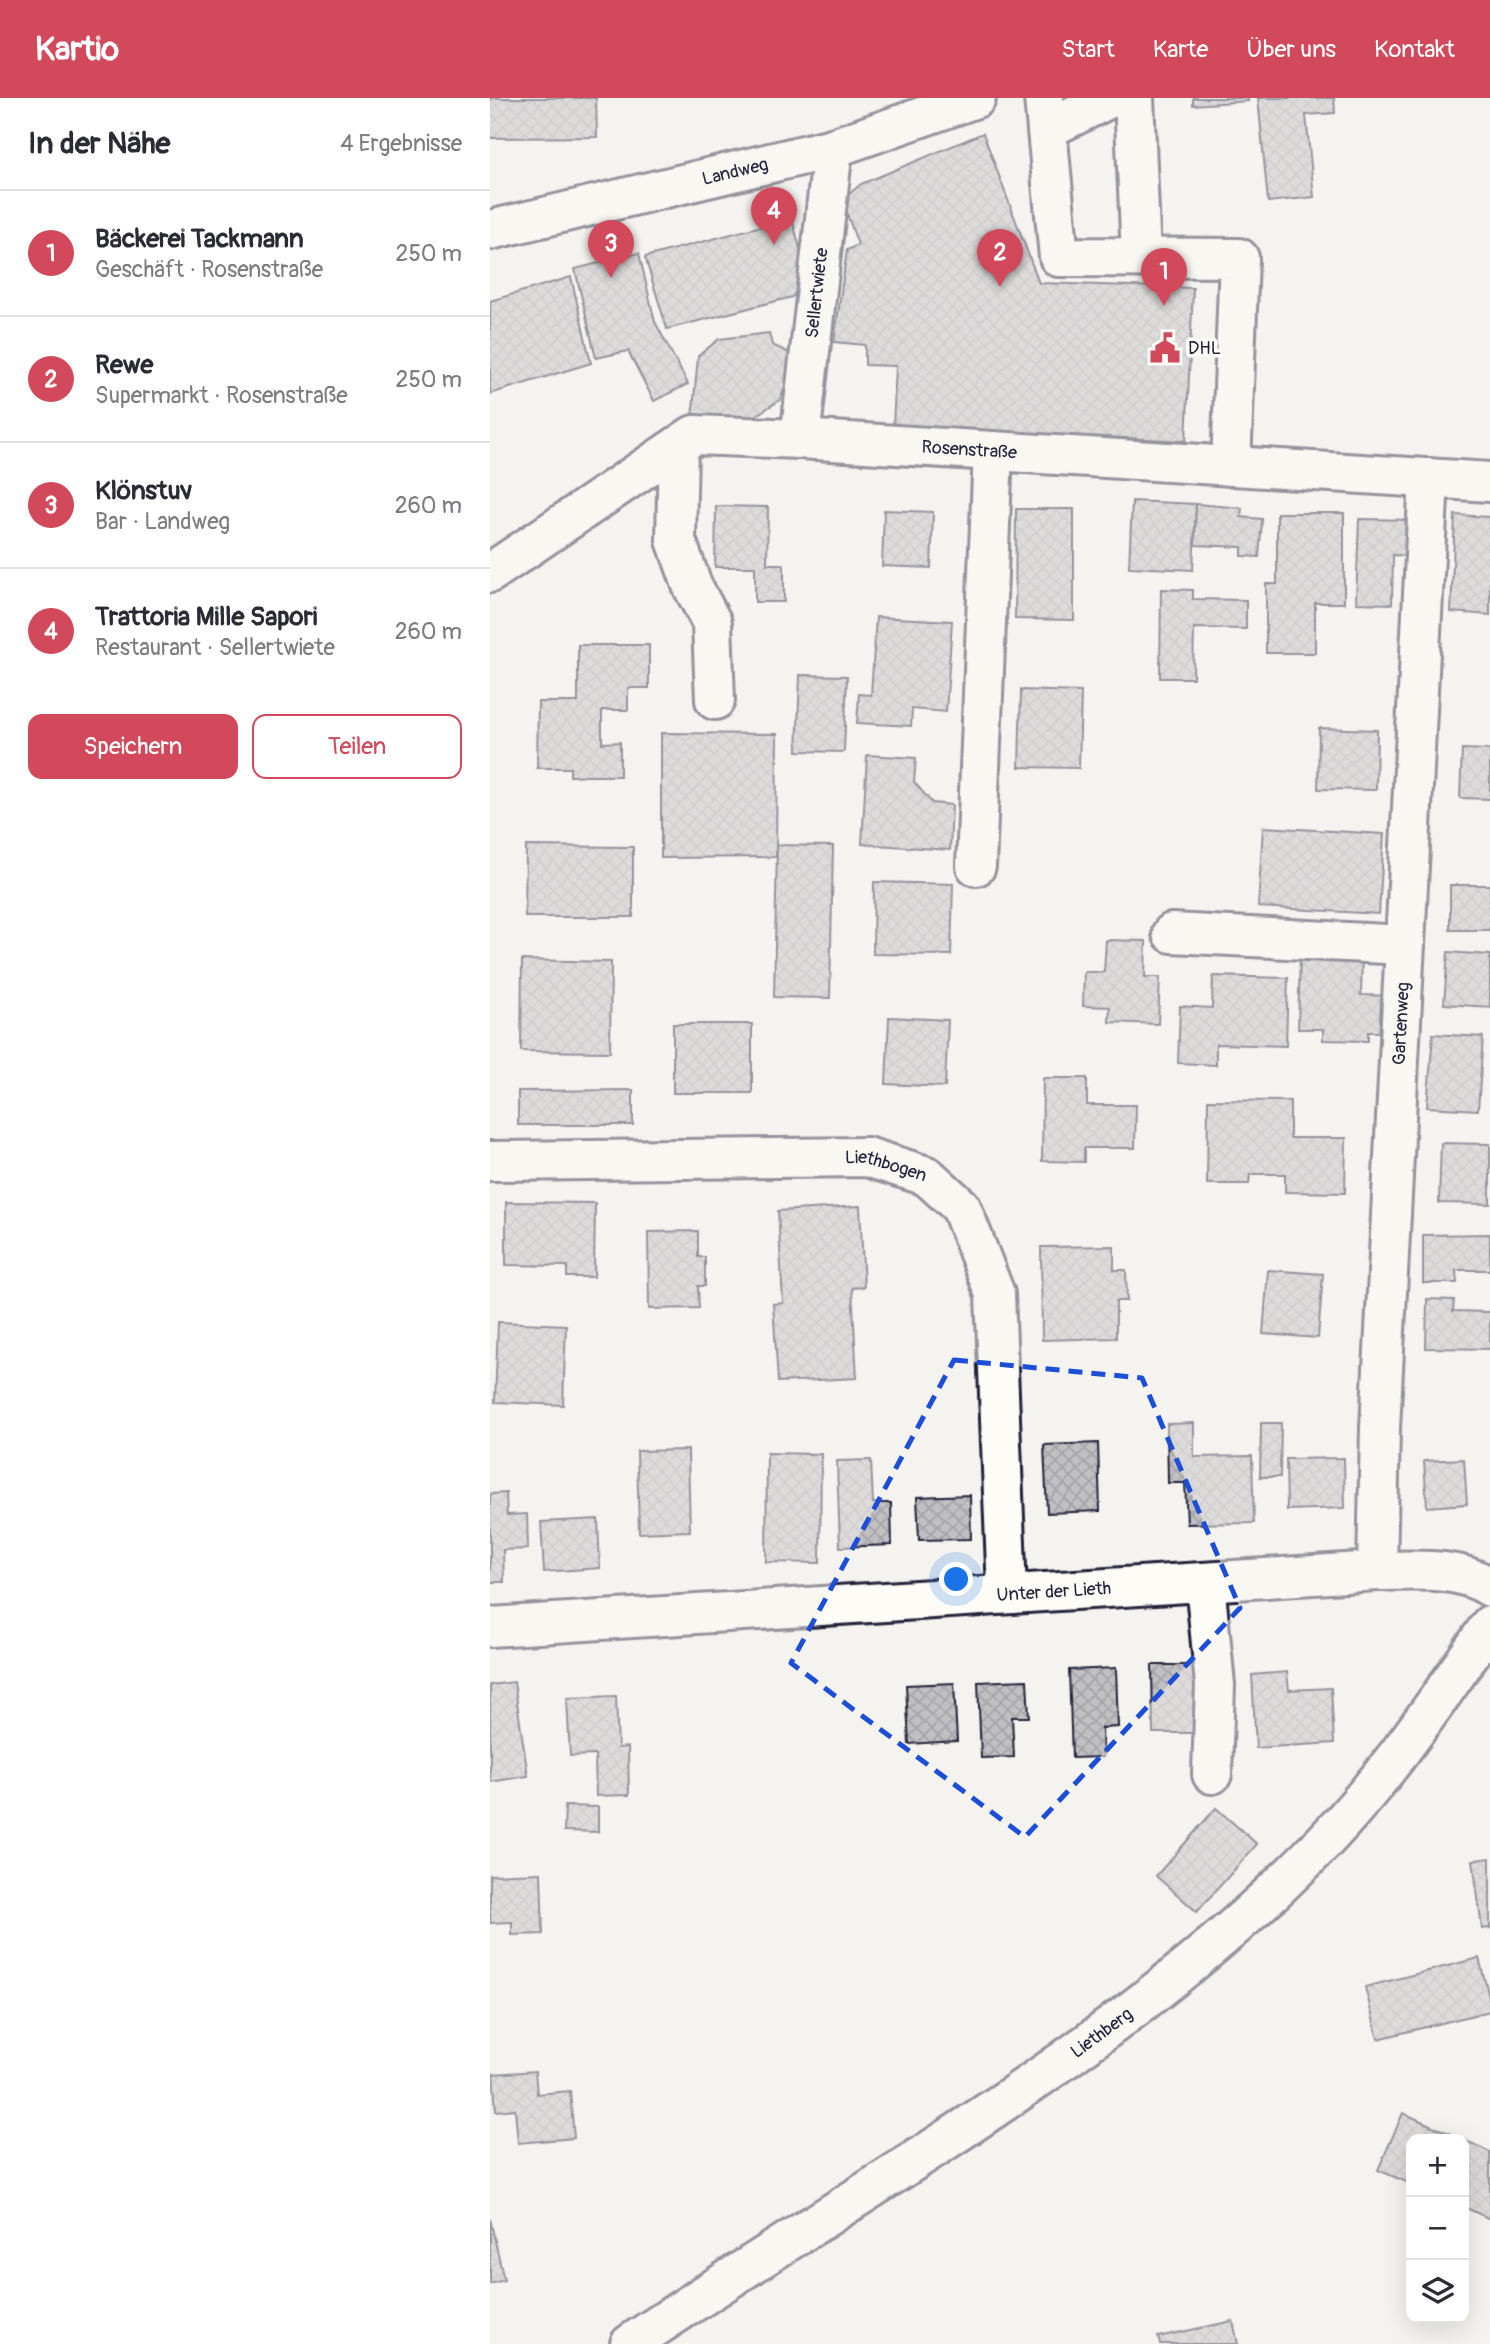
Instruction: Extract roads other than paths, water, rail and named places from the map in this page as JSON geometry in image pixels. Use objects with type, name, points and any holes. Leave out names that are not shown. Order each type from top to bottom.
[{"type":"street","name":"Landweg","points":[[490,230],[834,148],[976,98]]},
{"type":"street","points":[[1110,98],[1045,114],[1059,257],[1239,258],[1231,466]]},
{"type":"street","points":[[1134,98],[1141,257]]},
{"type":"street","name":"Sellertwiete","points":[[800,439],[834,148]]},
{"type":"street","name":"Rosenstraße","points":[[490,573],[694,435],[993,450],[1490,482]]},
{"type":"street","points":[[678,446],[676,540],[692,585],[712,623],[715,700]]},
{"type":"street","points":[[976,866],[993,450]]},
{"type":"street","name":"Gartenweg","points":[[1377,1571],[1380,1428],[1429,478]]},
{"type":"street","points":[[1172,933],[1405,945]]},
{"type":"street","name":"Liethbogen","points":[[490,1161],[867,1157],[927,1176],[961,1207],[995,1294],[1007,1593]]},
{"type":"street","name":"Unter der Lieth","points":[[490,1627],[1377,1571],[1439,1571],[1476,1578],[1490,1587]]},
{"type":"street","points":[[1205,1582],[1215,1705],[1212,1774]]},
{"type":"street","name":"Liethberg","points":[[630,2344],[971,2123],[1090,2041],[1203,1954],[1310,1856],[1362,1800],[1408,1743],[1490,1625]]},
{"type":"place","name":"Trattoria Mille Sapori","points":[[774,245]]},
{"type":"place","name":"Klönstuv","points":[[611,278]]},
{"type":"place","name":"Rewe","points":[[1000,287]]},
{"type":"place","name":"Bäckerei Tackmann","points":[[1164,306]]},
{"type":"place","name":"DHL","points":[[1165,348]]}]
